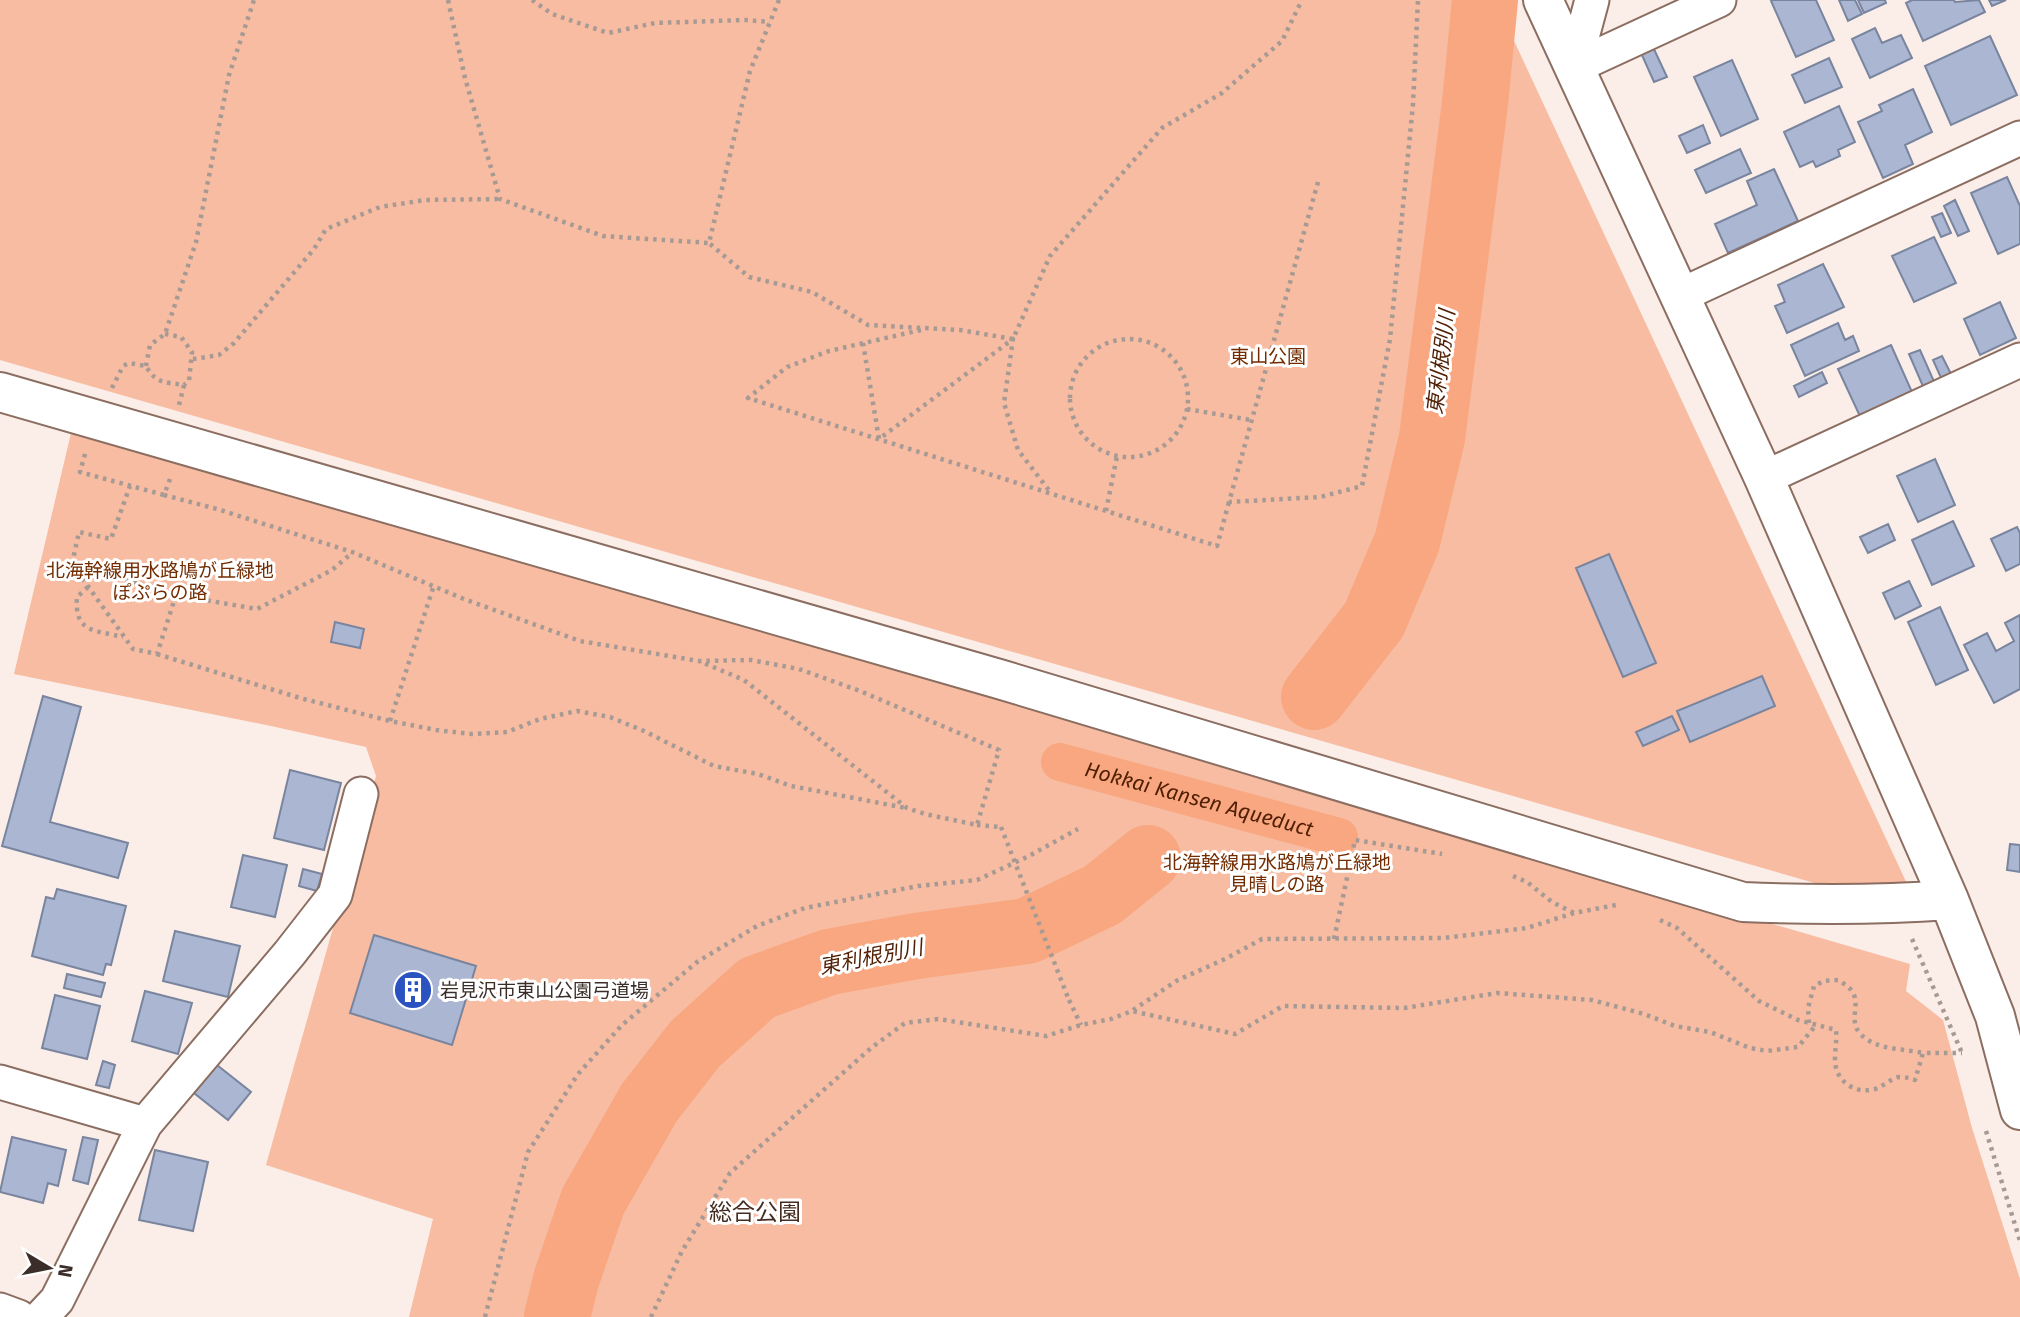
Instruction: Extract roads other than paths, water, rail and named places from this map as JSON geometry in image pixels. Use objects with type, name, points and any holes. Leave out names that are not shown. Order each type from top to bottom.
[{"type":"street","points":[[1543,0],[1764,478],[1949,900],[1994,1016],[2020,1110]]},
{"type":"street","points":[[1574,67],[1592,0]]},
{"type":"street","points":[[1574,67],[1719,0]]},
{"type":"street","points":[[1679,296],[2020,138]]},
{"type":"street","points":[[1764,478],[2020,360]]},
{"type":"street","points":[[0,392],[1013,683],[1743,902],[1820,905],[1949,900]]},
{"type":"street","points":[[41,1317],[57,1300],[145,1124],[289,954],[335,895],[361,794]]},
{"type":"street","points":[[0,1082],[145,1124]]},
{"type":"street","points":[[0,1310],[19,1317]]},
{"type":"waterway","name":"東利根別川","points":[[1314,697],[1374,620],[1407,542],[1432,438],[1475,103],[1485,0]]},
{"type":"waterway","name":"Hokkai Kansen Aqueduct","points":[[1060,762],[1339,837]]},
{"type":"waterway","name":"東利根別川","points":[[557,1317],[566,1280],[593,1201],[649,1103],[695,1044],[757,988],[829,962],[916,946],[1027,931],[1102,895],[1148,858]]},
{"type":"place","name":"岩見沢市東山公園弓道場","points":[[413,990]]},
{"type":"district","name":"総合公園","points":[[755,1212]]},
{"type":"park label","name":"東山公園","points":[[1268,356]]},
{"type":"park label","name":"北海幹線用水路鳩が丘緑地 ぽぷらの路","points":[[160,581]]},
{"type":"park label","name":"北海幹線用水路鳩が丘緑地 見晴しの路","points":[[1277,873]]}]
